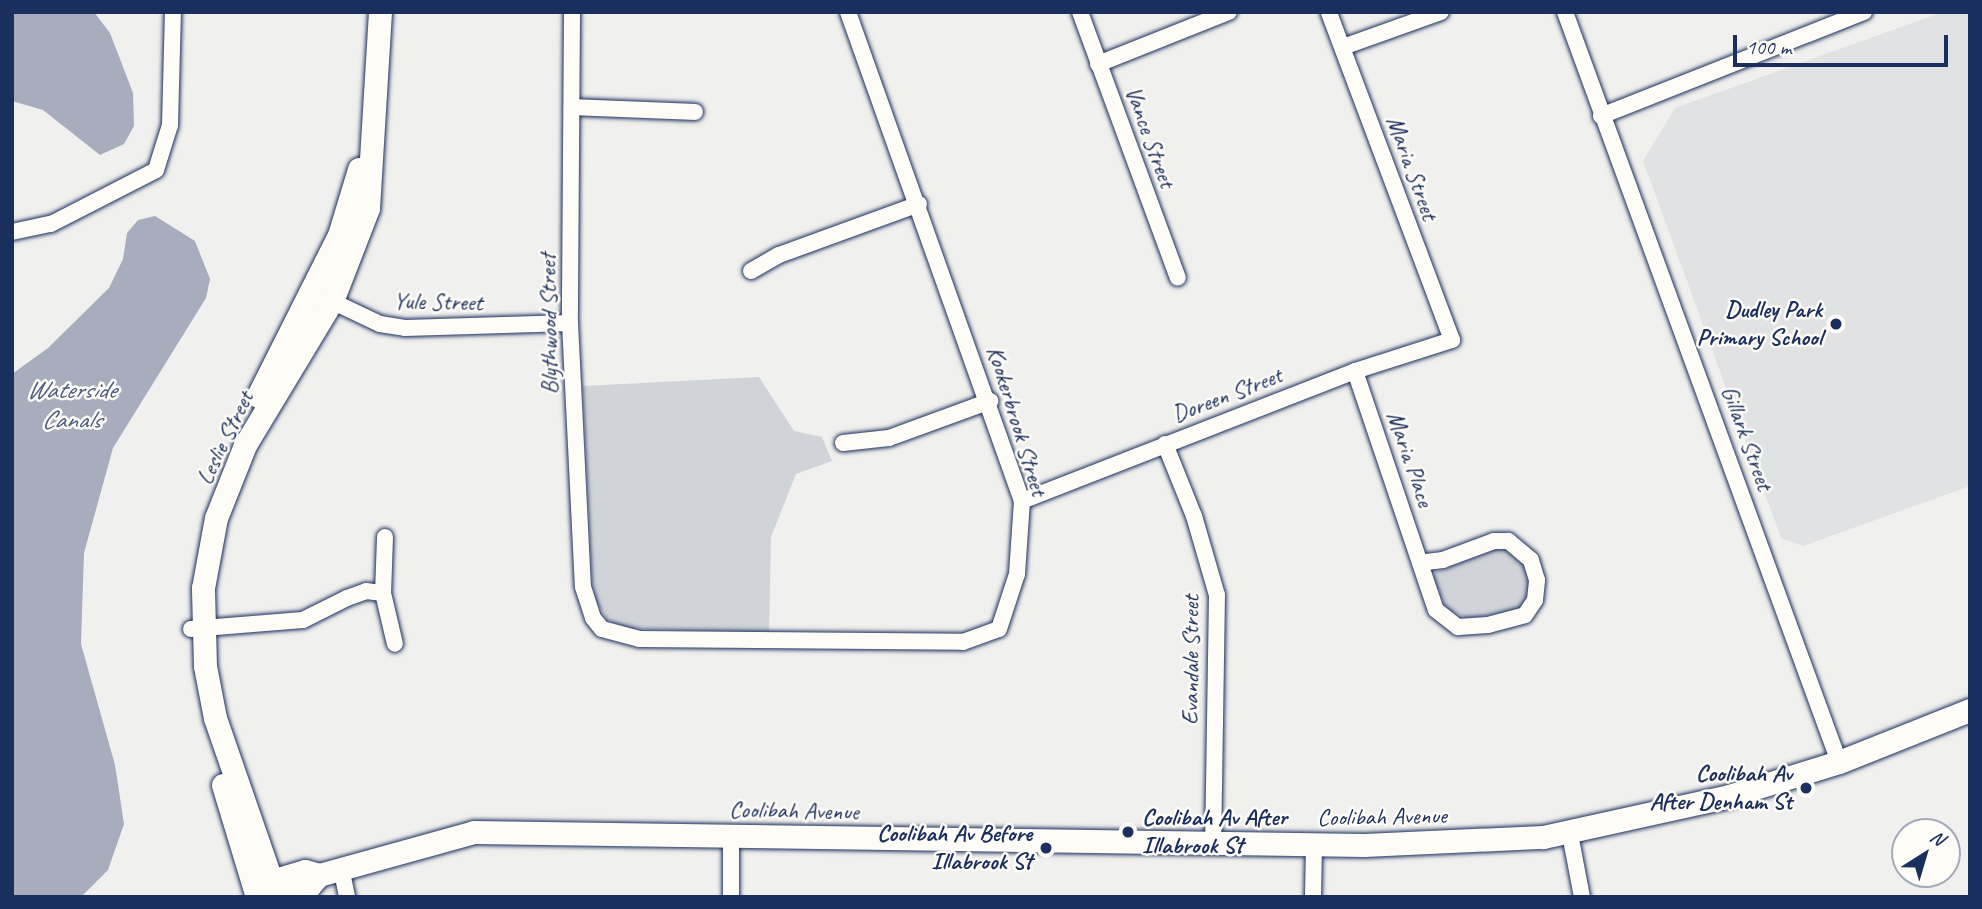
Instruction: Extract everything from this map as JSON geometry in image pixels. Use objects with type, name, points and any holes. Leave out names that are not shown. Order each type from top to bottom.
[{"type":"street","points":[[12,232],[51,224],[156,170],[170,125],[173,12]]},
{"type":"street","name":"Leslie Street","points":[[322,297],[356,187],[363,142],[365,12]]},
{"type":"street","name":"Leslie Street","points":[[268,892],[215,718],[196,629],[216,518],[245,445],[368,208],[380,12]]},
{"type":"street","name":"Blythwood Street","points":[[572,12],[570,323],[583,587],[587,605],[602,629]]},
{"type":"street","name":"Kookerbrook Street","points":[[602,629],[639,639],[963,642],[999,629],[1017,574],[1022,501],[990,401],[848,12]]},
{"type":"street","name":"Vance Street","points":[[1080,12],[1178,278]]},
{"type":"street","points":[[1098,64],[1229,12]]},
{"type":"street","name":"Maria Street","points":[[1329,12],[1452,340]]},
{"type":"street","points":[[1343,47],[1441,12]]},
{"type":"street","name":"Gillark Street","points":[[1565,12],[1601,116],[1739,480],[1839,762]]},
{"type":"street","points":[[1601,116],[1816,20],[1864,12]]},
{"type":"street","points":[[572,107],[695,112]]},
{"type":"street","points":[[751,271],[779,255],[919,205]]},
{"type":"street","name":"Yule Street","points":[[322,297],[380,324],[405,328],[570,323]]},
{"type":"street","name":"Doreen Street","points":[[1022,501],[1355,371],[1452,340]]},
{"type":"street","name":"Maria Place","points":[[1355,371],[1420,563],[1436,610],[1458,626],[1525,615],[1535,600],[1537,580],[1531,560],[1507,541],[1494,541],[1443,560],[1420,563]]},
{"type":"street","points":[[844,443],[889,438],[990,401]]},
{"type":"street","name":"Evandale Street","points":[[1165,444],[1194,516],[1217,594],[1213,843]]},
{"type":"street","points":[[385,537],[383,593],[395,644]]},
{"type":"street","points":[[196,629],[303,620],[347,597],[383,593]]},
{"type":"street","name":"Coolibah Avenue","points":[[268,892],[309,886],[319,875],[474,832],[1314,845],[1570,834],[1682,809],[1839,762],[1970,710]]},
{"type":"street","points":[[1570,834],[1582,897]]},
{"type":"street","points":[[731,837],[731,897]]},
{"type":"street","points":[[1313,897],[1314,845]]},
{"type":"street","points":[[341,868],[347,897]]},
{"type":"shaded area","name":"Dudley Park Primary School","points":[[1943,12],[1970,12],[1970,486],[1803,546],[1781,538],[1643,161],[1675,108]]},
{"type":"shaded area","points":[[759,377],[794,431],[822,437],[832,461],[796,474],[771,537],[769,633],[624,628],[607,619],[596,601],[592,579],[583,386]]},
{"type":"shaded area","points":[[1502,547],[1523,561],[1529,574],[1530,596],[1522,609],[1468,619],[1446,608],[1433,579],[1436,572]]},
{"type":"water","points":[[12,12],[94,12],[110,33],[133,93],[134,126],[124,144],[100,155],[43,110],[12,101]]},
{"type":"water","name":"Waterside Canals","points":[[155,216],[195,241],[210,279],[206,298],[113,448],[84,553],[81,644],[115,765],[124,824],[108,870],[81,897],[12,897],[12,374],[48,348],[109,288],[123,259],[127,233],[138,220]]},
{"type":"place","name":"Dudley Park Primary School","points":[[1836,324]]},
{"type":"place","name":"Coolibah Av After Denham St","points":[[1806,788]]},
{"type":"place","name":"Coolibah Av After Illabrook St","points":[[1128,832]]},
{"type":"place","name":"Coolibah Av Before Illabrook St","points":[[1046,848]]}]
